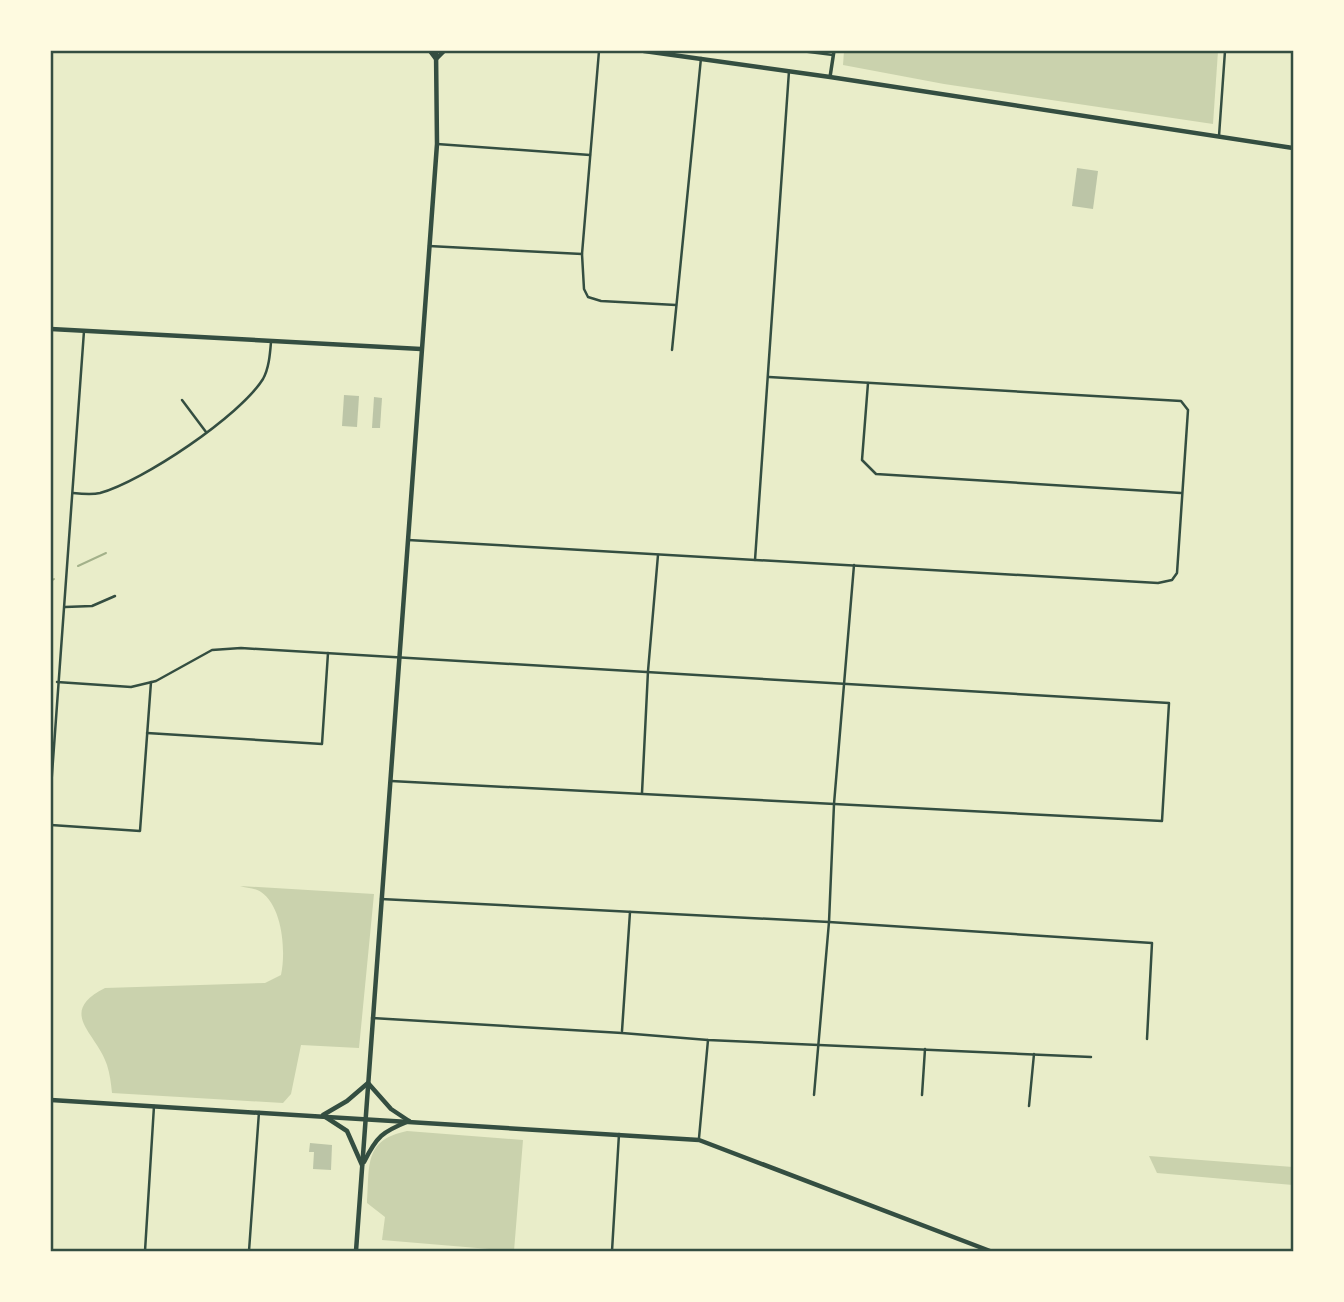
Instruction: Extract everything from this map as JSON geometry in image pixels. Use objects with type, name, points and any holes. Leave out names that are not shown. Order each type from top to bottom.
[{"type":"main road","points":[[430,51],[436,59]]},
{"type":"main road","points":[[356,1251],[437,144],[436,51]]},
{"type":"main road","points":[[436,59],[444,51]]},
{"type":"main road","points":[[644,51],[1293,148]]},
{"type":"main road","points":[[51,329],[421,349]]},
{"type":"main road","points":[[323,1115],[347,1101],[368,1083]]},
{"type":"main road","points":[[368,1083],[391,1108],[409,1121]]},
{"type":"main road","points":[[51,1100],[699,1140],[990,1251]]},
{"type":"main road","points":[[323,1115],[347,1131],[362,1166]]},
{"type":"main road","points":[[362,1166],[377,1138],[388,1129],[409,1121]]},
{"type":"street","points":[[599,51],[582,254],[584,289],[589,297],[601,301],[676,305]]},
{"type":"street","points":[[801,51],[834,53],[830,77]]},
{"type":"street","points":[[1219,136],[1226,51]]},
{"type":"street","points":[[672,350],[701,58]]},
{"type":"street","points":[[755,560],[789,71]]},
{"type":"street","points":[[437,144],[590,155]]},
{"type":"street","points":[[429,246],[582,254]]},
{"type":"street","points":[[51,788],[84,331]]},
{"type":"street","points":[[73,494],[99,493],[116,486],[148,470],[206,432],[249,397],[263,378],[271,342]]},
{"type":"street","points":[[408,540],[1158,583],[1172,580],[1177,573],[1188,410],[1181,401],[769,377]]},
{"type":"street","points":[[868,383],[862,460],[876,474],[1182,493]]},
{"type":"street","points":[[181,400],[206,432]]},
{"type":"street","points":[[642,793],[648,671],[658,555]]},
{"type":"street","points":[[814,1095],[854,565]]},
{"type":"street","points":[[64,607],[92,606],[115,596]]},
{"type":"street","points":[[57,682],[131,687],[151,682],[212,650],[241,648],[1169,703],[1161,821],[391,781]]},
{"type":"street","points":[[148,733],[322,744],[328,653]]},
{"type":"street","points":[[51,825],[141,831],[151,682]]},
{"type":"street","points":[[381,899],[829,922],[1152,943],[1147,1039]]},
{"type":"street","points":[[622,1033],[630,912]]},
{"type":"street","points":[[372,1018],[708,1040],[1091,1057]]},
{"type":"street","points":[[699,1140],[708,1040]]},
{"type":"street","points":[[922,1095],[925,1049]]},
{"type":"street","points":[[1029,1106],[1034,1054]]},
{"type":"street","points":[[145,1251],[154,1106]]},
{"type":"street","points":[[249,1251],[259,1112]]},
{"type":"street","points":[[612,1251],[619,1134]]},
{"type":"green space","points":[[844,51],[1218,51],[1213,124],[944,84],[843,65]]},
{"type":"green space","points":[[240,886],[374,894],[359,1048],[301,1045],[291,1094],[283,1103],[112,1093],[107,1065],[81,1015],[83,1006],[91,997],[105,988],[265,983],[281,975],[283,943],[274,908],[261,892]]},
{"type":"green space","points":[[407,1131],[523,1140],[514,1251],[382,1240],[385,1217],[367,1203],[369,1166],[376,1148],[383,1141]]},
{"type":"green space","points":[[1149,1156],[1293,1167],[1293,1185],[1157,1173]]},
{"type":"building","points":[[1077,168],[1098,171],[1093,209],[1072,206]]},
{"type":"building","points":[[344,395],[359,396],[357,427],[342,426]]},
{"type":"building","points":[[374,397],[382,398],[380,428],[372,428]]},
{"type":"building","points":[[310,1143],[332,1145],[331,1170],[313,1169],[314,1152],[309,1152]]},
{"type":"waterway","points":[[78,566],[106,553]]}]
